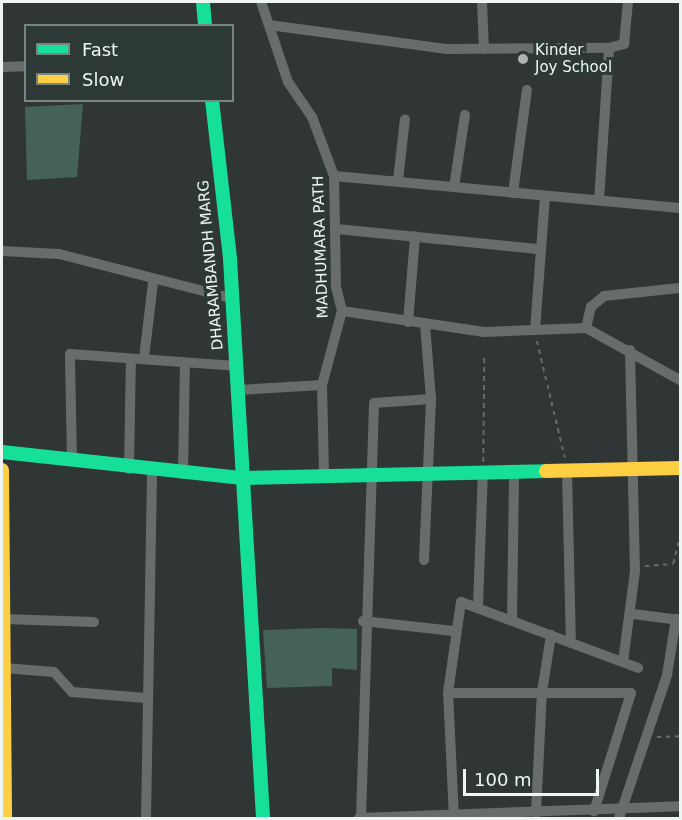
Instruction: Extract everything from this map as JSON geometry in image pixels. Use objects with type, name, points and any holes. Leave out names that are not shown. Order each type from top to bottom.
[{"type":"street","points":[[203,2],[205,24]]},
{"type":"street","name":"MADHUMARA PATH","points":[[261,2],[288,82],[312,117],[334,176],[342,311],[322,385],[324,474]]},
{"type":"street","points":[[482,2],[484,50]]},
{"type":"street","points":[[269,25],[484,50],[609,48],[623,46],[628,2]]},
{"type":"street","points":[[599,200],[609,48]]},
{"type":"street","points":[[2,67],[24,66]]},
{"type":"street","points":[[513,193],[526,90]]},
{"type":"street","name":"DHARAMBANDH MARG","points":[[212,102],[238,390],[263,819]]},
{"type":"street","points":[[454,187],[465,115]]},
{"type":"street","points":[[398,180],[405,118]]},
{"type":"street","points":[[334,176],[398,180],[681,208]]},
{"type":"street","points":[[535,330],[539,249],[545,196]]},
{"type":"street","points":[[337,229],[539,249]]},
{"type":"street","points":[[408,322],[415,236]]},
{"type":"street","points":[[2,251],[59,254],[153,282],[230,298]]},
{"type":"street","points":[[144,358],[153,282]]},
{"type":"street","points":[[586,328],[591,307],[604,296],[681,288]]},
{"type":"street","points":[[342,311],[484,333],[586,328],[630,350],[681,380]]},
{"type":"street","points":[[424,561],[431,399],[425,325]]},
{"type":"street","points":[[623,662],[633,614],[635,566],[630,350]]},
{"type":"street","points":[[72,461],[70,354],[236,366]]},
{"type":"street","points":[[129,469],[130,359]]},
{"type":"street","points":[[183,474],[185,364]]},
{"type":"street","points":[[238,390],[322,385]]},
{"type":"street","points":[[431,399],[374,403],[363,621],[360,818],[594,811],[621,814],[681,806]]},
{"type":"street","points":[[2,452],[129,469],[243,478],[324,474],[429,475],[681,468]]},
{"type":"street","points":[[2,470],[4,819]]},
{"type":"street","points":[[146,819],[146,698],[152,471]]},
{"type":"street","points":[[567,471],[571,642]]},
{"type":"street","points":[[478,606],[483,472]]},
{"type":"street","points":[[512,620],[514,472]]},
{"type":"street","points":[[454,816],[448,693],[453,631],[461,602],[478,606],[638,668]]},
{"type":"street","points":[[3,612],[94,622]]},
{"type":"street","points":[[621,814],[667,675],[678,620],[633,614]]},
{"type":"street","points":[[363,621],[453,631]]},
{"type":"street","points":[[536,813],[542,692],[551,635]]},
{"type":"street","points":[[4,668],[54,672],[72,692],[146,698]]},
{"type":"street","points":[[448,693],[631,693],[594,811]]},
{"type":"path","points":[[535,330],[563,431],[567,471]]},
{"type":"path","points":[[483,472],[484,358]]},
{"type":"path","points":[[635,566],[674,564],[681,534]]},
{"type":"path","points":[[646,738],[681,736]]},
{"type":"green space","points":[[83,104],[77,177],[27,180],[25,107]]},
{"type":"green space","points":[[357,629],[357,670],[332,668],[332,686],[267,688],[263,630]]},
{"type":"traffic: fast","points":[[203,2],[205,24]]},
{"type":"traffic: fast","points":[[212,102],[230,259],[263,818]]},
{"type":"traffic: fast","points":[[2,452],[243,478],[546,471]]},
{"type":"traffic: slow","points":[[546,471],[680,468]]},
{"type":"traffic: slow","points":[[2,470],[5,818]]},
{"type":"place","name":"Kinder Joy School","points":[[523,59]]}]
